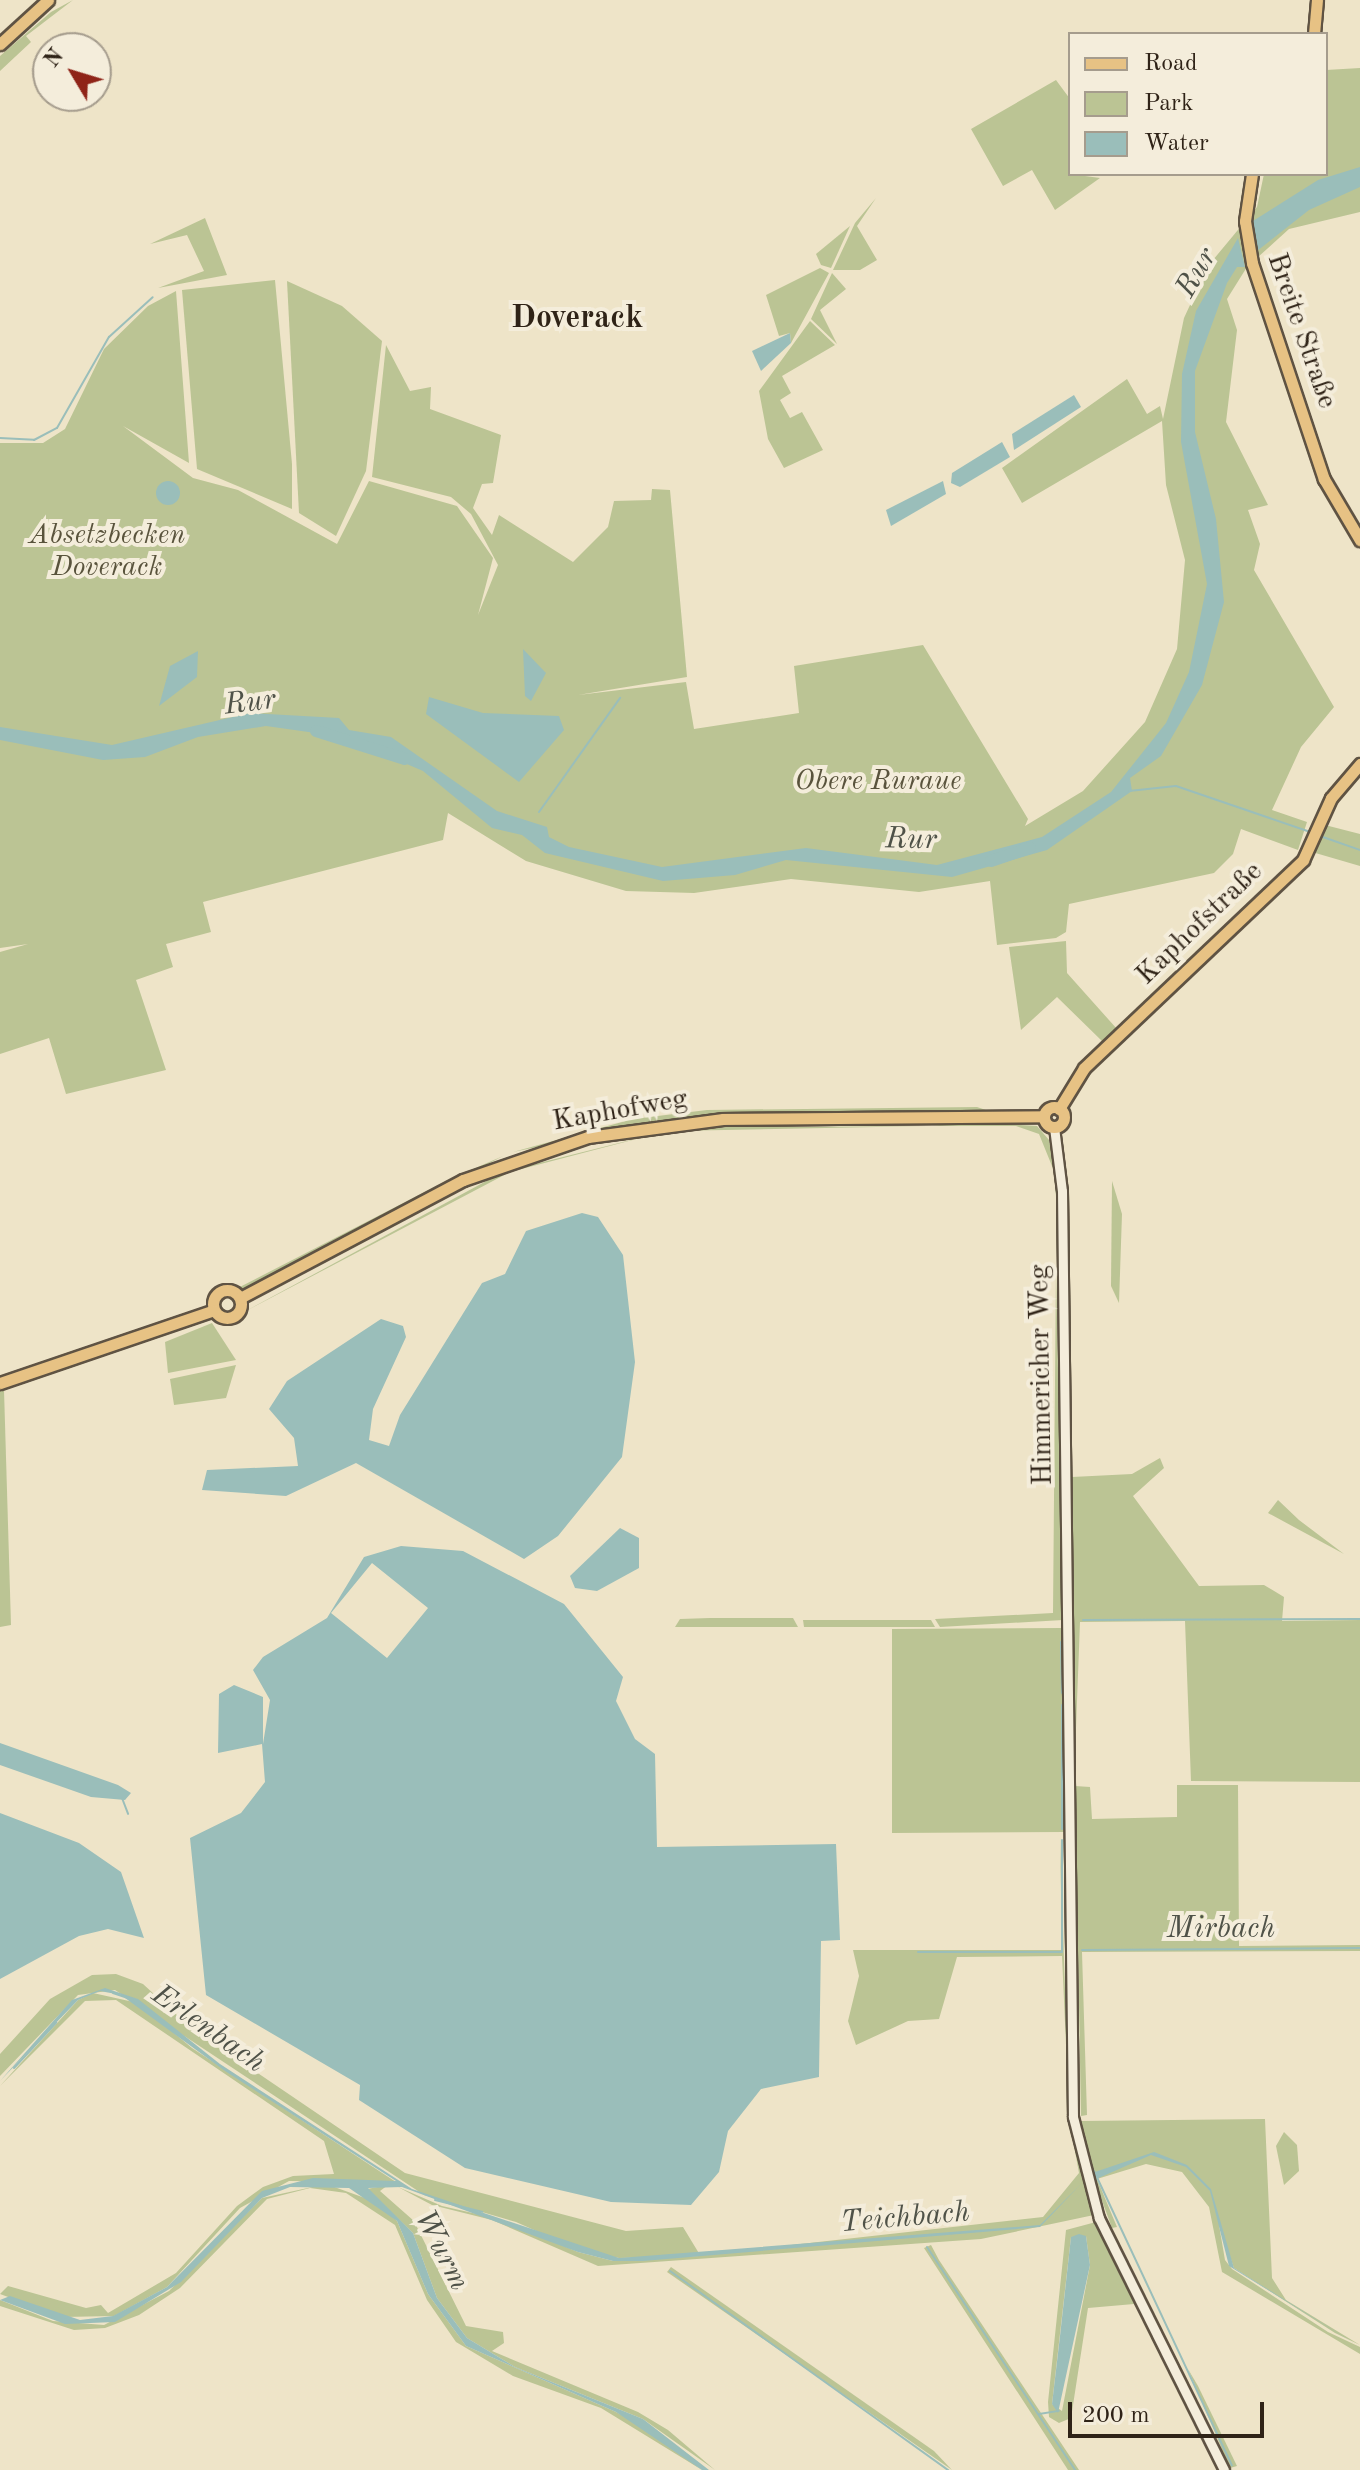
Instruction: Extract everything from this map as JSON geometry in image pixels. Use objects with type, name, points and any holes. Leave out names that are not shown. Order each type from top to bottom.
[{"type":"main road","points":[[0,44],[48,0]]},
{"type":"main road","points":[[1314,32],[1317,0]]},
{"type":"main road","name":"Breite Straße","points":[[1252,176],[1245,221],[1252,263],[1324,479],[1360,540]]},
{"type":"main road","name":"Kaphofstraße","points":[[1054,1127],[1064,1118],[1059,1109],[1084,1068],[1303,860],[1316,827],[1360,764]]},
{"type":"main road","points":[[1054,1127],[1044,1116],[1059,1109]]},
{"type":"main road","name":"Kaphofweg","points":[[0,1383],[214,1310],[234,1316],[240,1298],[463,1180],[599,1135],[723,1119],[1044,1116]]},
{"type":"main road","name":"Kaphofweg","points":[[214,1310],[219,1292],[240,1298]]},
{"type":"street","name":"Himmericher Weg","points":[[1054,1127],[1062,1191],[1071,2086],[1089,2190],[1224,2470]]},
{"type":"green space","points":[[73,0],[26,36],[31,42],[0,71],[0,56],[51,12]]},
{"type":"green space","points":[[1360,68],[1360,212],[1289,229],[1247,267],[1227,299],[1237,330],[1226,422],[1268,505],[1248,510],[1260,544],[1254,570],[1334,707],[1301,747],[1272,810],[1307,822],[1298,850],[1241,829],[1233,854],[1214,873],[1069,904],[1066,932],[1056,938],[997,945],[990,881],[919,892],[791,879],[694,893],[626,891],[526,861],[448,813],[443,840],[203,902],[211,932],[166,944],[173,967],[136,980],[166,1070],[66,1094],[49,1038],[0,1054],[0,952],[28,944],[0,948],[0,443],[43,443],[65,429],[104,349],[148,306],[176,291],[189,463],[123,426],[193,478],[238,490],[337,544],[369,481],[457,506],[493,558],[478,615],[498,565],[471,514],[451,497],[372,477],[386,345],[410,391],[431,387],[430,409],[501,435],[493,483],[482,484],[473,508],[492,535],[499,515],[573,562],[608,527],[614,501],[651,500],[652,489],[670,490],[687,677],[578,695],[686,682],[694,729],[799,713],[794,666],[923,645],[1028,819],[1025,826],[1083,791],[1145,722],[1177,649],[1185,560],[1166,485],[1162,421],[1022,503],[1002,468],[1127,379],[1147,414],[1160,406],[1163,419],[1184,318],[1208,266],[1257,207],[1264,176],[1328,176],[1328,70]]},
{"type":"green space","points":[[1056,80],[1068,96],[1068,176],[1100,178],[1055,210],[1032,170],[1003,186],[971,129]]},
{"type":"green space","points":[[876,198],[857,226],[877,260],[860,270],[833,270],[855,223]]},
{"type":"green space","points":[[205,218],[227,275],[158,288],[204,271],[187,235],[150,244]]},
{"type":"green space","points":[[850,226],[831,268],[821,265],[816,254]]},
{"type":"green space","points":[[820,268],[829,273],[791,343],[790,333],[779,336],[766,295]]},
{"type":"green space","points":[[832,273],[846,289],[820,310],[837,344],[811,319]]},
{"type":"green space","points":[[275,280],[292,464],[292,509],[197,469],[182,290]]},
{"type":"green space","points":[[287,281],[342,306],[382,341],[366,471],[336,536],[299,513]]},
{"type":"green space","points":[[810,321],[835,345],[782,376],[791,393],[780,400],[790,418],[802,412],[823,450],[784,468],[768,439],[759,391]]},
{"type":"green space","points":[[1325,825],[1360,834],[1360,866],[1312,852]]},
{"type":"green space","points":[[1066,941],[1067,973],[1117,1029],[1103,1042],[1057,997],[1021,1030],[1009,947]]},
{"type":"green space","points":[[977,1107],[992,1112],[677,1118],[513,1152],[633,1119],[707,1110]]},
{"type":"green space","points":[[965,1122],[1037,1126],[1049,1140],[1059,1189],[1059,1236],[1054,1171],[1039,1134],[1016,1126],[932,1126]]},
{"type":"green space","points":[[769,1124],[797,1127],[927,1126],[672,1131]]},
{"type":"green space","points":[[667,1131],[510,1172],[244,1312],[503,1172]]},
{"type":"green space","points":[[503,1156],[237,1295],[232,1291],[448,1180]]},
{"type":"green space","points":[[1112,1181],[1122,1214],[1119,1303],[1111,1286]]},
{"type":"green space","points":[[1056,1268],[1063,1620],[940,1627],[935,1619],[1053,1613]]},
{"type":"green space","points":[[212,1323],[236,1360],[168,1373],[165,1342]]},
{"type":"green space","points":[[236,1365],[226,1398],[174,1405],[170,1379]]},
{"type":"green space","points":[[4,1390],[11,1625],[0,1627],[0,1391]]},
{"type":"green space","points":[[1160,1458],[1164,1468],[1133,1496],[1199,1586],[1264,1585],[1284,1597],[1282,1621],[1360,1620],[1360,1782],[1191,1781],[1185,1621],[1080,1622],[1074,1781],[1072,1477],[1132,1474]]},
{"type":"green space","points":[[1278,1500],[1299,1520],[1344,1554],[1268,1513]]},
{"type":"green space","points":[[793,1618],[798,1627],[675,1627],[680,1619]]},
{"type":"green space","points":[[803,1620],[931,1620],[935,1627],[804,1627]]},
{"type":"green space","points":[[1062,1628],[1064,1832],[892,1833],[892,1629]]},
{"type":"green space","points":[[1177,1785],[1238,1785],[1239,1946],[1360,1945],[1360,1951],[1082,1952],[1087,2115],[1081,2116],[1075,1786],[1090,1787],[1092,1819],[1177,1817]]},
{"type":"green space","points":[[1060,1836],[1069,2112],[1062,1956],[957,1957],[939,2019],[908,2021],[856,2045],[848,2021],[859,1976],[853,1950],[1062,1950]]},
{"type":"green space","points":[[116,1974],[143,1984],[190,2027],[405,2173],[626,2231],[683,2227],[700,2255],[1043,2217],[1079,2173],[1069,2119],[1094,2215],[981,2239],[598,2266],[492,2220],[432,2205],[398,2187],[442,2206],[499,2219],[578,2252],[613,2261],[699,2256],[619,2258],[577,2249],[516,2222],[424,2195],[115,1990],[78,1995],[0,2076],[0,2054],[50,1999],[92,1975]]},
{"type":"green space","points":[[93,1993],[138,2003],[192,2048],[396,2182],[289,2181],[240,2208],[167,2287],[114,2316],[63,2317],[0,2294],[8,2286],[86,2308],[101,2305],[108,2313],[176,2273],[237,2206],[263,2187],[293,2176],[334,2174],[324,2141],[116,2000],[85,2001],[0,2086],[78,2000]]},
{"type":"green space","points":[[1265,2119],[1272,2278],[1286,2300],[1360,2345],[1335,2333],[1234,2268],[1219,2225],[1225,2260],[1232,2269],[1328,2332],[1360,2347],[1360,2354],[1222,2272],[1209,2207],[1182,2172],[1146,2164],[1097,2179],[1117,2227],[1112,2228],[1090,2168],[1081,2121]]},
{"type":"green space","points":[[1284,2132],[1297,2145],[1299,2171],[1284,2185],[1276,2146]]},
{"type":"green space","points":[[326,2184],[376,2202],[397,2221],[428,2294],[466,2346],[616,2412],[654,2433],[702,2470],[601,2408],[513,2376],[456,2342],[427,2300],[395,2225],[346,2193],[310,2188],[267,2199],[180,2288],[139,2315],[105,2328],[74,2330],[0,2306],[0,2300],[53,2321],[104,2325],[169,2291],[262,2198]]},
{"type":"green space","points":[[388,2185],[380,2191],[414,2221],[466,2326],[503,2332],[504,2343],[492,2351],[638,2412],[668,2430],[715,2470],[643,2419],[515,2367],[467,2338],[437,2298],[413,2233],[367,2189]]},
{"type":"green space","points":[[1096,2222],[1157,2342],[1134,2304],[1088,2308],[1071,2418],[1059,2423],[1049,2417],[1048,2402],[1066,2230]],"holes":[[[1086,2236],[1090,2265],[1062,2411],[1052,2404],[1071,2237]]]},
{"type":"green space","points":[[931,2245],[1079,2470],[1068,2470],[924,2248]]},
{"type":"green space","points":[[671,2267],[934,2451],[952,2470],[667,2272]]},
{"type":"green space","points":[[1188,2369],[1198,2386],[1237,2466],[1230,2468]]},
{"type":"water","points":[[1360,167],[1360,187],[1309,210],[1257,251],[1253,221],[1318,180]]},
{"type":"water","points":[[1238,238],[1245,267],[1237,267],[1227,283],[1195,371],[1195,432],[1216,519],[1224,602],[1202,685],[1161,756],[1130,778],[1132,791],[1047,850],[952,877],[786,860],[735,875],[663,881],[545,853],[522,835],[492,828],[423,771],[344,737],[266,726],[198,737],[145,757],[103,760],[0,740],[0,727],[112,745],[250,713],[339,718],[349,730],[391,737],[497,811],[547,827],[549,837],[569,847],[662,867],[806,848],[937,865],[1042,837],[1111,792],[1166,723],[1189,672],[1207,584],[1181,442],[1182,374],[1196,311]]},
{"type":"water","points":[[790,333],[791,343],[761,371],[752,351]]},
{"type":"water","points":[[1074,395],[1081,407],[1014,450],[1012,434]]},
{"type":"water","points":[[1002,442],[1010,457],[960,487],[951,483],[952,473]]},
{"type":"water","points":[[168,481],[177,484],[180,493],[177,502],[168,505],[159,502],[156,493],[159,484]]},
{"type":"water","points":[[943,481],[946,494],[891,526],[886,510]]},
{"type":"water","points":[[523,649],[546,673],[531,701],[525,696]]},
{"type":"water","points":[[198,651],[197,677],[159,706],[170,666]]},
{"type":"water","points":[[429,697],[483,713],[559,716],[564,730],[519,782],[426,714]]},
{"type":"water","points":[[582,1213],[598,1217],[623,1255],[635,1362],[622,1457],[558,1536],[524,1559],[356,1463],[286,1496],[202,1490],[207,1470],[298,1466],[294,1438],[269,1409],[287,1381],[381,1319],[403,1326],[406,1337],[373,1409],[369,1440],[389,1446],[400,1415],[482,1283],[505,1274],[526,1231]]},
{"type":"water","points":[[620,1528],[639,1538],[639,1568],[597,1591],[575,1588],[570,1576]]},
{"type":"water","points":[[401,1546],[463,1551],[564,1604],[623,1677],[616,1701],[635,1739],[655,1754],[657,1847],[836,1844],[840,1940],[821,1941],[819,2077],[761,2089],[728,2131],[719,2172],[691,2205],[611,2202],[465,2168],[359,2100],[360,2085],[206,1995],[190,1838],[241,1813],[265,1782],[262,1744],[218,1753],[219,1694],[234,1685],[263,1697],[263,1744],[270,1700],[253,1670],[263,1657],[327,1618],[364,1557]],"holes":[[[372,1563],[428,1608],[387,1658],[331,1613]]]},
{"type":"water","points":[[0,1743],[118,1785],[131,1793],[125,1800],[91,1797],[0,1765]]},
{"type":"water","points":[[0,1813],[79,1843],[121,1872],[144,1938],[108,1929],[79,1936],[0,1979]]},
{"type":"water","points":[[105,1988],[138,1999],[220,2064],[412,2189],[619,2258],[1040,2225],[1081,2184],[1040,2227],[643,2261],[613,2261],[578,2252],[402,2187],[368,2188],[413,2233],[437,2298],[467,2338],[515,2367],[643,2419],[709,2470],[702,2470],[616,2412],[466,2346],[428,2294],[397,2221],[349,2188],[290,2187],[262,2198],[181,2282],[115,2322],[65,2324],[0,2300],[10,2296],[80,2320],[113,2316],[167,2287],[262,2191],[313,2178],[396,2181],[225,2071],[121,1995],[100,1991],[78,2000],[0,2081],[72,2000]]},
{"type":"water","points":[[1154,2152],[1187,2165],[1211,2189],[1234,2268],[1360,2347],[1229,2266],[1210,2191],[1186,2167],[1151,2155],[1094,2180],[1092,2173]]},
{"type":"water","points":[[1079,2234],[1086,2236],[1090,2265],[1058,2413],[1052,2404],[1071,2237]]},
{"type":"waterway","points":[[0,438],[34,440],[57,428],[109,337],[153,297]]},
{"type":"waterway","points":[[539,812],[620,698]]},
{"type":"waterway","name":"Rur","points":[[316,731],[405,759]]},
{"type":"waterway","points":[[1129,791],[1176,786],[1310,832]]},
{"type":"waterway","points":[[1320,836],[1360,850]]},
{"type":"waterway","name":"Rur","points":[[991,861],[1030,848]]},
{"type":"waterway","points":[[1083,1620],[1360,1619]]},
{"type":"waterway","points":[[1061,1642],[1062,1693]]},
{"type":"waterway","points":[[1062,1705],[1062,1829]]},
{"type":"waterway","points":[[122,1798],[128,1814]]},
{"type":"waterway","name":"Mirbach","points":[[918,1952],[1062,1952],[1062,1840]]},
{"type":"waterway","name":"Mirbach","points":[[1082,1950],[1360,1948]]},
{"type":"waterway","name":"Erlenbach","points":[[113,1993],[130,1999]]},
{"type":"waterway","name":"Erlenbach","points":[[14,2068],[56,2023]]},
{"type":"waterway","points":[[1094,2171],[1232,2465]]},
{"type":"waterway","name":"Teichbach","points":[[435,2200],[483,2212]]},
{"type":"waterway","points":[[927,2247],[1075,2470]]},
{"type":"waterway","points":[[670,2271],[948,2470]]},
{"type":"waterway","points":[[1039,2414],[1059,2411]]},
{"type":"district","name":"Doverack","points":[[577,319]]},
{"type":"park label","name":"Absetzbecken Doverack","points":[[107,552]]},
{"type":"park label","name":"Obere Ruraue","points":[[878,782]]},
{"type":"water label","name":"Wurm","points":[[441,2250]]}]
